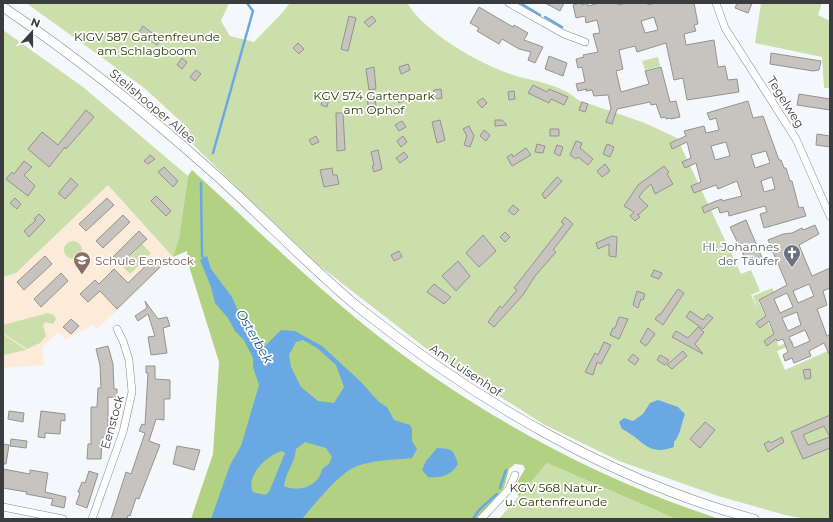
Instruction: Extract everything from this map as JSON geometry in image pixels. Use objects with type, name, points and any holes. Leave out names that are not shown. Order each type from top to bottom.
[{"type":"main road","name":"Steilshooper Allee","points":[[3,7],[105,81],[209,169]]},
{"type":"main road","name":"Am Luisenhof","points":[[209,169],[308,264],[358,306],[429,361],[488,400],[544,432],[630,474],[699,502],[754,519]]},
{"type":"street","points":[[509,3],[564,34],[586,42]]},
{"type":"street","name":"Tegelweg","points":[[716,3],[725,28],[796,139],[830,216]]},
{"type":"street","name":"Eenstock","points":[[92,519],[123,432],[132,392],[129,360],[124,341],[117,329]]},
{"type":"street","points":[[481,519],[504,495],[515,475]]},
{"type":"street","points":[[3,507],[63,519]]},
{"type":"shaded area","name":"Schule Eenstock","points":[[108,185],[173,257],[97,329],[93,325],[66,339],[58,332],[42,347],[44,365],[3,368],[3,277],[16,273]]},
{"type":"green space","points":[[26,3],[229,3],[221,21],[230,36],[254,42],[290,3],[407,3],[426,25],[453,45],[482,62],[510,74],[563,90],[578,100],[645,123],[677,138],[741,274],[751,270],[760,291],[751,295],[758,309],[753,296],[772,288],[776,297],[770,293],[758,301],[779,346],[792,340],[794,344],[777,351],[785,370],[830,350],[830,519],[806,519],[785,515],[718,496],[619,461],[543,424],[432,353],[312,260],[187,139],[189,129],[143,87]]},
{"type":"green space","points":[[761,3],[822,3],[818,15],[830,21],[830,88],[824,88],[822,57],[755,43]]},
{"type":"green space","points":[[3,30],[83,87],[188,176],[179,238],[173,257],[108,185],[16,273],[3,277]]},
{"type":"green space","points":[[658,57],[660,66],[645,70],[642,61]]},
{"type":"green space","points":[[192,170],[341,306],[403,355],[445,385],[532,438],[578,461],[671,502],[719,519],[676,519],[547,463],[519,496],[513,489],[525,469],[523,465],[515,464],[509,469],[504,488],[476,519],[191,519],[213,454],[219,362],[188,263],[187,251],[173,257],[179,238],[188,176]]},
{"type":"green space","points":[[73,241],[79,244],[82,250],[79,256],[73,259],[67,256],[64,250],[67,244]]},
{"type":"green space","points":[[142,244],[151,253],[130,274],[121,265]]},
{"type":"green space","points":[[48,313],[54,315],[56,319],[53,324],[45,322],[43,325],[46,336],[40,343],[27,349],[3,333],[3,325]]},
{"type":"green space","points":[[3,334],[26,350],[3,355]]},
{"type":"green space","name":"KGV 568 Natur- u. Gartenfreunde","points":[[547,463],[676,519],[499,519]]},
{"type":"water","points":[[207,256],[211,269],[232,297],[248,335],[265,346],[281,330],[295,331],[322,346],[360,381],[379,402],[387,407],[394,420],[410,425],[412,429],[412,441],[417,449],[412,458],[370,462],[350,469],[335,482],[302,519],[211,519],[230,465],[241,446],[259,385],[253,367],[253,358],[244,340],[235,331],[228,318],[215,303],[211,287],[200,260]],"holes":[[[303,340],[317,348],[336,365],[344,387],[334,403],[318,401],[301,387],[291,367],[289,355],[296,342]],[[305,442],[326,448],[332,457],[329,464],[322,469],[320,475],[313,484],[296,489],[284,486],[296,449]],[[282,451],[285,453],[269,492],[265,495],[253,492],[251,486],[255,473],[264,462],[276,453]]]},
{"type":"water","points":[[658,400],[678,407],[685,414],[680,432],[674,442],[674,447],[665,450],[657,450],[646,446],[622,429],[619,422],[624,418],[633,421],[643,414],[650,403]]},
{"type":"water","points":[[437,448],[452,451],[458,464],[449,474],[437,477],[428,477],[422,470],[426,461]]},
{"type":"building","points":[[545,3],[564,3],[560,11]]},
{"type":"building","points":[[580,3],[582,5],[587,3],[588,6],[599,3],[618,3],[618,5],[626,3],[648,3],[648,5],[656,3],[694,3],[698,24],[694,25],[696,31],[684,34],[686,45],[714,40],[718,67],[725,66],[728,80],[737,79],[739,92],[687,100],[683,78],[674,80],[666,43],[637,52],[635,46],[619,50],[623,69],[616,71],[621,92],[649,84],[645,71],[661,67],[670,102],[676,101],[680,117],[671,119],[666,119],[666,117],[661,118],[656,104],[651,105],[650,102],[617,109],[612,124],[606,122],[611,108],[608,95],[594,96],[592,90],[586,91],[587,89],[578,91],[576,84],[585,82],[582,67],[578,68],[576,59],[584,57],[583,55],[598,52],[593,34],[600,33],[597,20],[586,23],[585,16],[576,18],[573,5]],"holes":[[[654,17],[658,30],[645,33],[641,21]]]},
{"type":"building","points":[[737,3],[752,3],[748,13],[735,8]]},
{"type":"building","points":[[479,7],[513,27],[514,25],[528,33],[524,40],[543,47],[535,63],[528,60],[531,52],[519,49],[502,39],[499,44],[477,31],[479,28],[470,23]]},
{"type":"building","points":[[349,16],[356,18],[348,51],[341,49]]},
{"type":"building","points":[[372,16],[376,21],[369,27],[364,22]]},
{"type":"building","points":[[143,26],[161,40],[157,45],[139,32]]},
{"type":"building","points":[[298,43],[304,49],[299,54],[293,48]]},
{"type":"building","points":[[771,53],[821,61],[819,70],[813,71],[770,64]]},
{"type":"building","points":[[549,56],[567,63],[563,76],[545,69]]},
{"type":"building","points":[[182,58],[187,62],[182,69],[177,65]]},
{"type":"building","points":[[408,64],[410,70],[401,74],[399,67]]},
{"type":"building","points":[[374,67],[376,89],[369,90],[366,69]]},
{"type":"building","points":[[196,70],[201,74],[195,81],[190,77]]},
{"type":"building","points":[[533,85],[547,92],[549,89],[568,97],[564,105],[551,99],[549,103],[528,93]]},
{"type":"building","points":[[441,89],[442,98],[435,99],[434,90]]},
{"type":"building","points":[[514,91],[515,99],[509,100],[508,92]]},
{"type":"building","points":[[374,94],[377,112],[369,114],[367,95]]},
{"type":"building","points":[[402,94],[406,100],[399,103],[395,97]]},
{"type":"building","points":[[799,94],[830,99],[830,110],[797,105]]},
{"type":"building","points":[[323,97],[329,99],[327,107],[321,105]]},
{"type":"building","points":[[483,98],[487,103],[482,108],[477,102]]},
{"type":"building","points":[[748,101],[753,118],[763,116],[779,160],[781,160],[784,168],[786,168],[790,181],[792,181],[799,208],[803,207],[806,216],[764,228],[760,214],[767,212],[765,206],[729,216],[728,211],[720,213],[718,207],[704,213],[702,207],[722,199],[722,201],[742,196],[737,181],[718,189],[716,185],[694,193],[691,186],[701,182],[696,163],[685,168],[682,162],[691,158],[687,142],[672,149],[670,143],[686,136],[684,131],[704,126],[706,133],[719,130],[716,118],[710,120],[707,113]],"holes":[[[726,142],[730,156],[715,160],[711,146]],[[766,151],[770,163],[755,168],[751,155]],[[772,177],[775,189],[764,192],[761,181]]]},
{"type":"building","points":[[582,102],[588,104],[585,112],[579,110]]},
{"type":"building","points":[[86,110],[94,117],[66,149],[65,147],[49,167],[28,149],[42,132],[58,145]]},
{"type":"building","points":[[336,113],[343,113],[345,150],[337,151]]},
{"type":"building","points":[[440,120],[445,140],[437,143],[432,122]]},
{"type":"building","points":[[495,120],[502,120],[507,125],[495,126]]},
{"type":"building","points":[[402,121],[406,127],[399,131],[395,125]]},
{"type":"building","points":[[469,126],[474,136],[470,147],[464,145],[467,136],[463,129]]},
{"type":"building","points":[[550,129],[559,129],[559,136],[550,136]]},
{"type":"building","points":[[484,130],[490,135],[486,141],[480,136]]},
{"type":"building","points":[[817,134],[830,136],[830,147],[816,145]]},
{"type":"building","points":[[316,136],[319,142],[312,145],[309,140]]},
{"type":"building","points":[[403,136],[407,142],[401,147],[397,141]]},
{"type":"building","points":[[576,141],[582,143],[580,148],[593,159],[588,165],[578,157],[576,159],[570,155]]},
{"type":"building","points":[[537,144],[545,146],[543,153],[535,152]]},
{"type":"building","points":[[607,144],[614,147],[610,157],[603,154]]},
{"type":"building","points":[[557,145],[563,147],[560,156],[554,153]]},
{"type":"building","points":[[526,148],[531,155],[512,166],[507,157],[512,154],[513,157]]},
{"type":"building","points":[[378,150],[382,169],[374,172],[371,152]]},
{"type":"building","points":[[404,152],[408,157],[400,163],[396,158]]},
{"type":"building","points":[[150,155],[155,159],[148,164],[144,161]]},
{"type":"building","points":[[24,161],[32,167],[24,175],[35,186],[28,196],[6,179],[12,172],[14,174]]},
{"type":"building","points":[[605,164],[610,171],[602,177],[597,171]]},
{"type":"building","points":[[664,166],[669,172],[667,174],[673,184],[655,194],[651,184],[644,190],[639,197],[648,206],[638,215],[640,217],[635,221],[630,216],[634,212],[624,206],[638,185]]},
{"type":"building","points":[[164,167],[178,181],[173,187],[158,172]]},
{"type":"building","points":[[332,168],[333,175],[337,175],[339,184],[324,187],[320,170]]},
{"type":"building","points":[[557,177],[562,181],[545,199],[542,194]]},
{"type":"building","points":[[71,178],[78,185],[65,199],[59,194],[59,192]]},
{"type":"building","points":[[156,196],[171,211],[166,216],[151,201]]},
{"type":"building","points":[[15,198],[21,204],[17,209],[10,203]]},
{"type":"building","points":[[107,198],[114,205],[86,231],[79,224]]},
{"type":"building","points":[[513,205],[519,210],[514,215],[508,211]]},
{"type":"building","points":[[39,214],[45,220],[29,237],[24,231],[36,220],[34,219]]},
{"type":"building","points":[[123,215],[130,222],[103,248],[96,241]]},
{"type":"building","points":[[565,217],[573,224],[553,250],[556,252],[535,276],[523,295],[494,327],[488,322],[500,306],[502,308],[517,290],[514,288],[564,224],[561,222]]},
{"type":"building","points":[[746,220],[763,260],[753,265],[750,258],[746,260],[730,227]]},
{"type":"building","points":[[815,225],[819,234],[799,245],[812,276],[830,268],[830,288],[823,291],[827,305],[817,309],[827,336],[830,334],[830,356],[824,343],[809,351],[811,356],[794,363],[792,358],[785,361],[783,355],[788,352],[783,339],[777,341],[776,339],[767,346],[764,341],[774,334],[769,321],[760,328],[756,323],[766,316],[759,300],[787,285],[768,240],[783,234],[792,233],[802,228],[803,230]],"holes":[[[809,284],[814,296],[798,303],[793,291]],[[787,293],[793,307],[780,313],[774,299]],[[797,312],[801,325],[788,331],[782,318]],[[805,330],[810,341],[794,348],[789,337]]]},
{"type":"building","points":[[139,231],[147,239],[119,265],[112,258]]},
{"type":"building","points":[[505,232],[510,237],[505,242],[500,237]]},
{"type":"building","points":[[483,235],[496,251],[479,267],[466,253]]},
{"type":"building","points":[[612,236],[617,237],[616,257],[609,256],[609,244],[598,249],[596,243]]},
{"type":"building","points":[[399,251],[402,257],[394,261],[391,255]]},
{"type":"building","points":[[45,256],[52,264],[24,290],[17,282]]},
{"type":"building","points":[[154,258],[161,266],[117,309],[100,291],[88,302],[80,294],[95,280],[99,284],[114,269],[128,283]]},
{"type":"building","points":[[458,261],[470,276],[456,291],[442,276]]},
{"type":"building","points":[[654,270],[662,273],[659,279],[651,276]]},
{"type":"building","points":[[61,273],[68,281],[41,307],[34,299]]},
{"type":"building","points":[[434,284],[451,297],[444,304],[427,292]]},
{"type":"building","points":[[678,289],[684,293],[663,325],[655,319],[659,314],[660,315]]},
{"type":"building","points":[[637,291],[645,294],[643,300],[641,299],[638,308],[633,305]]},
{"type":"building","points":[[145,301],[158,319],[167,317],[170,326],[163,328],[167,353],[151,355],[148,337],[155,336],[148,314],[138,321],[135,316],[147,308]]},
{"type":"building","points":[[690,311],[703,320],[708,314],[713,318],[703,329],[686,317]]},
{"type":"building","points":[[619,317],[628,319],[619,339],[610,335],[613,328],[615,328]]},
{"type":"building","points":[[71,319],[79,326],[71,334],[63,327]]},
{"type":"building","points":[[698,327],[704,332],[695,344],[703,354],[672,337],[676,331],[688,338]]},
{"type":"building","points":[[648,328],[655,334],[646,346],[640,342]]},
{"type":"building","points":[[604,342],[611,345],[601,364],[597,362],[593,375],[585,372],[595,353],[598,355]]},
{"type":"building","points":[[108,346],[113,364],[114,389],[117,389],[117,398],[108,397],[108,437],[102,437],[101,459],[87,459],[88,444],[91,444],[91,407],[97,407],[98,388],[101,388],[100,365],[96,349]]},
{"type":"building","points":[[683,351],[687,356],[672,369],[667,365]]},
{"type":"building","points":[[633,354],[639,359],[635,365],[628,360]]},
{"type":"building","points":[[660,355],[669,360],[665,365],[657,360]]},
{"type":"building","points":[[146,366],[155,366],[155,379],[170,380],[170,399],[164,399],[164,420],[156,419],[149,441],[160,445],[139,499],[136,498],[130,516],[128,515],[127,519],[111,519],[126,472],[131,474],[145,433],[139,431],[142,424],[145,425],[148,373],[146,373]]},
{"type":"building","points":[[810,369],[811,378],[805,379],[803,370]]},
{"type":"building","points":[[9,411],[24,413],[23,422],[8,419]]},
{"type":"building","points":[[41,411],[65,414],[65,421],[61,420],[60,434],[45,433],[45,438],[38,437]]},
{"type":"building","points":[[830,415],[830,437],[830,448],[803,459],[791,432]],"holes":[[[824,426],[830,437],[808,445],[803,435]]]},
{"type":"building","points":[[705,422],[715,430],[700,448],[690,439]]},
{"type":"building","points":[[782,437],[784,442],[768,452],[764,444],[769,441],[771,443]]},
{"type":"building","points":[[11,439],[27,441],[26,448],[10,446]]},
{"type":"building","points":[[3,444],[9,445],[6,464],[3,464]]},
{"type":"building","points":[[177,446],[200,450],[194,470],[173,464]]},
{"type":"building","points":[[3,469],[30,474],[30,470],[48,473],[45,492],[66,497],[64,508],[51,505],[53,499],[26,494],[27,492],[3,488]]},
{"type":"building","points":[[89,471],[98,474],[87,508],[76,504],[80,493],[78,492],[82,482],[85,483]]},
{"type":"waterway","name":"Osterbek","points":[[213,153],[253,11],[247,3]]},
{"type":"waterway","points":[[520,3],[540,15]]},
{"type":"waterway","points":[[545,17],[562,27]]},
{"type":"waterway","name":"Osterbek","points":[[201,183],[202,255],[204,262]]},
{"type":"waterway","points":[[500,488],[506,470]]},
{"type":"waterway","points":[[473,519],[479,510],[497,494]]},
{"type":"place","name":"Hl. Johannes der Täufer","points":[[792,268]]},
{"type":"place","name":"Schule Eenstock","points":[[82,275]]},
{"type":"park label","name":"KlGV 587 Gartenfreunde am Schlagboom","points":[[147,43]]},
{"type":"park label","name":"KGV 574 Gartenpark am Ophof","points":[[374,102]]}]
